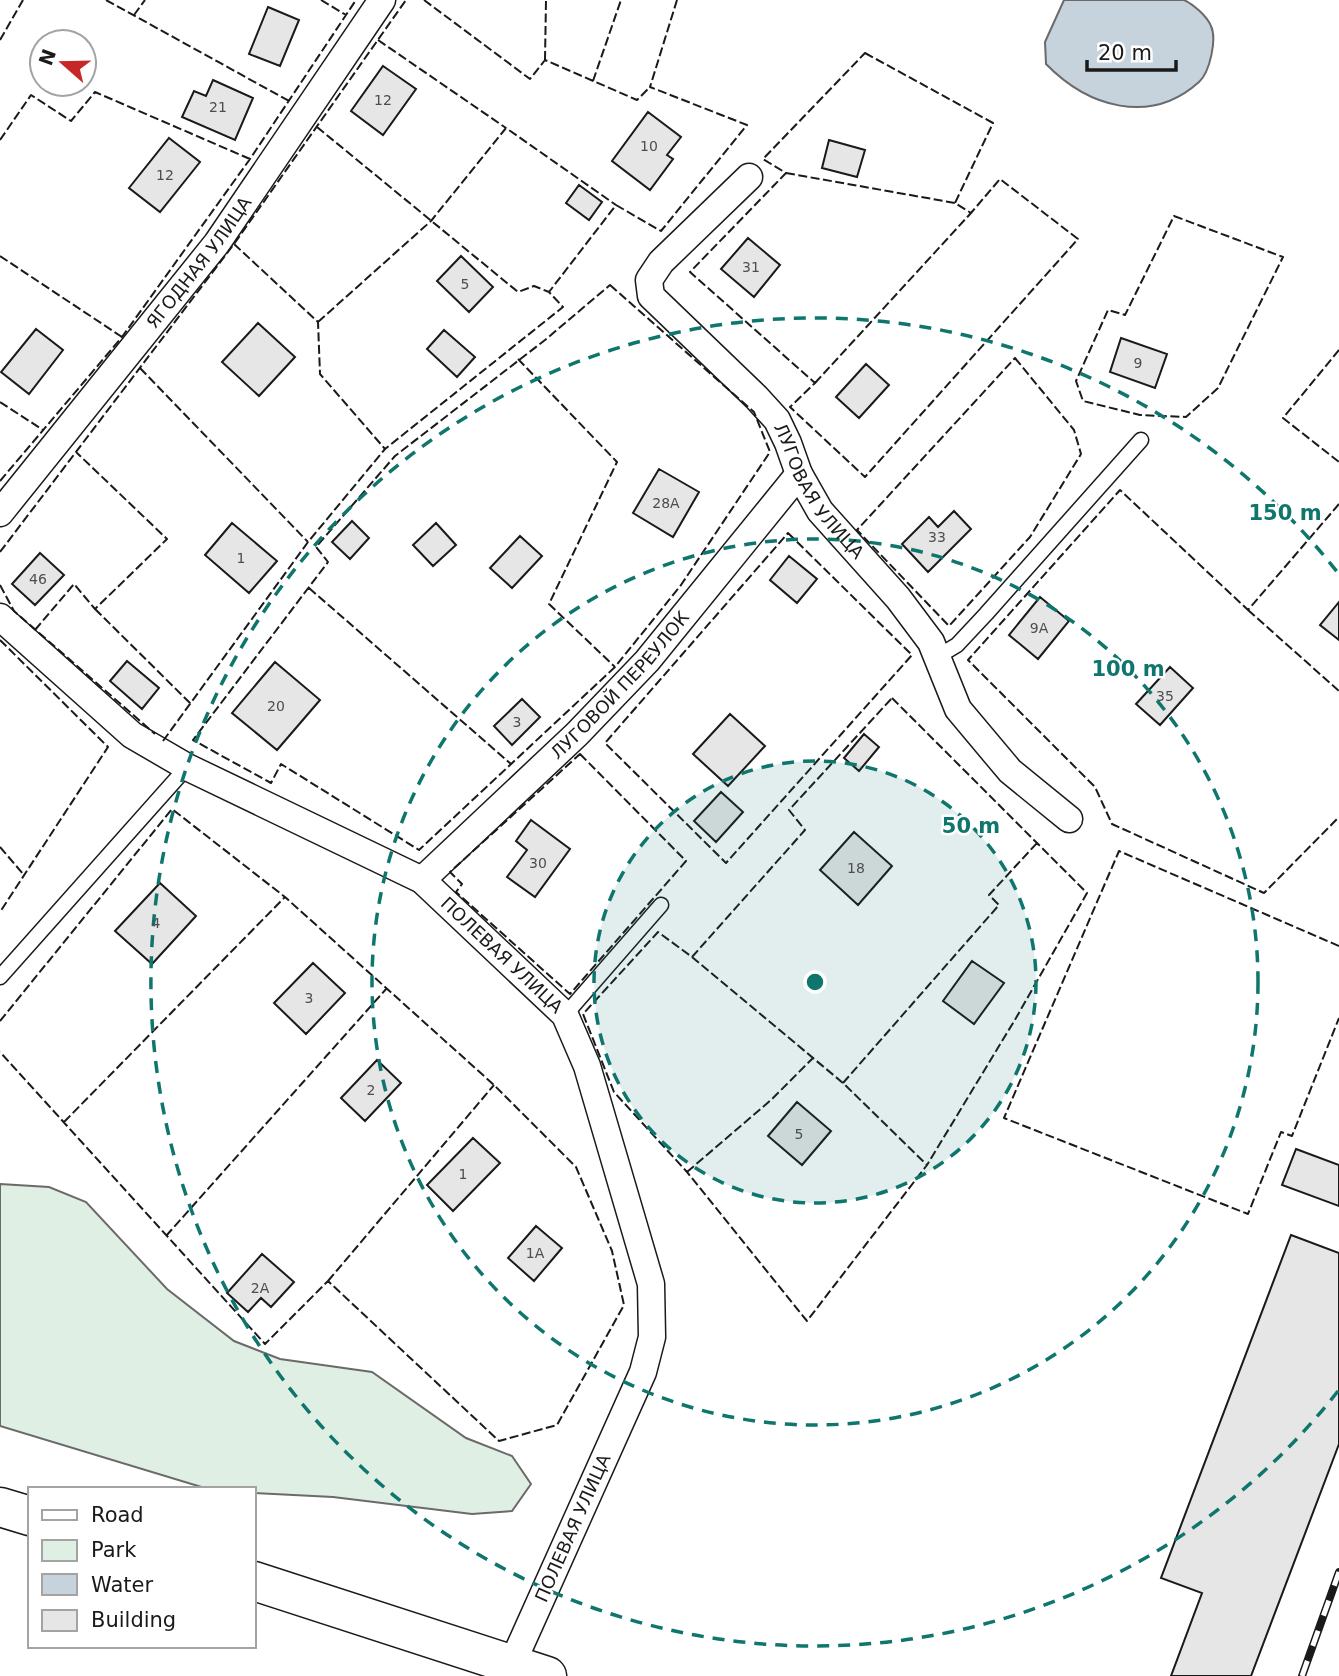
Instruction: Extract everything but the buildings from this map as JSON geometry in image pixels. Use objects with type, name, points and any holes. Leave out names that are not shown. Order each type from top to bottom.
[{"type":"main road","points":[[0,1507],[28,1515]]},
{"type":"main road","points":[[256,1582],[473,1659],[512,1664],[547,1676]]},
{"type":"street","name":"ЯГОДНАЯ УЛИЦА","points":[[0,513],[217,243],[382,0]]},
{"type":"street","name":"ЛУГОВАЯ УЛИЦА","points":[[749,177],[662,262],[649,280],[651,296],[756,397],[777,421],[799,474],[820,511],[898,598],[931,642],[958,709],[1010,771],[1069,819]]},
{"type":"street","name":"ЛУГОВОЙ ПЕРЕУЛОК","points":[[422,880],[577,734],[647,661],[799,474]]},
{"type":"street","name":"ПОЛЕВАЯ УЛИЦА","points":[[0,617],[132,735],[187,767],[422,880],[565,1015],[587,1066],[651,1284],[652,1337],[643,1372],[512,1664]]},
{"type":"lane","points":[[937,657],[957,645],[1141,440]]},
{"type":"lane","points":[[0,977],[187,767]]},
{"type":"lane","points":[[565,1015],[661,905]]},
{"type":"green space","points":[[0,1184],[49,1187],[86,1202],[167,1289],[234,1341],[280,1359],[372,1372],[466,1438],[512,1456],[531,1484],[512,1511],[472,1514],[333,1497],[256,1493],[256,1487],[201,1487],[0,1426]]},
{"type":"water","points":[[1064,0],[1184,0],[1206,18],[1213,32],[1213,47],[1203,77],[1180,96],[1160,104],[1140,107],[1120,106],[1081,91],[1046,64],[1045,42]]},
{"type":"railway","points":[[1302,1676],[1339,1572]]},
{"type":"fence","points":[[0,40],[23,0]]},
{"type":"fence","points":[[106,0],[289,101]]},
{"type":"fence","points":[[134,15],[145,0]]},
{"type":"fence","points":[[321,0],[346,15]]},
{"type":"fence","points":[[0,481],[122,337],[250,159],[356,0]]},
{"type":"fence","points":[[0,552],[234,244],[406,0]]},
{"type":"fence","points":[[424,0],[530,79],[545,60],[637,100],[650,87]]},
{"type":"fence","points":[[545,60],[546,0]]},
{"type":"fence","points":[[593,81],[621,0]]},
{"type":"fence","points":[[163,741],[308,542],[385,449],[563,307],[549,292],[616,205],[661,231],[747,125],[650,87],[677,0]]},
{"type":"fence","points":[[378,40],[506,128]]},
{"type":"fence","points":[[865,53],[993,123],[955,203],[971,213],[1000,179],[1078,239],[865,477],[790,407],[815,383],[690,272],[786,173],[763,159],[865,53]]},
{"type":"fence","points":[[0,140],[31,95],[71,121],[95,92],[250,159]]},
{"type":"fence","points":[[317,127],[518,292],[534,286],[549,292]]},
{"type":"fence","points":[[318,322],[431,221],[506,128],[616,205]]},
{"type":"fence","points":[[786,173],[955,203]]},
{"type":"fence","points":[[815,383],[971,213]]},
{"type":"fence","points":[[1174,216],[1283,257],[1218,388],[1186,417],[1140,415],[1083,401],[1076,381],[1108,310],[1125,315],[1174,216]]},
{"type":"fence","points":[[234,244],[318,322],[320,374],[385,449]]},
{"type":"fence","points":[[0,256],[122,337]]},
{"type":"fence","points":[[610,285],[754,412],[770,452],[681,585],[615,667],[419,850],[281,764],[271,783],[193,740],[328,562],[316,547],[395,456],[545,340],[610,285]]},
{"type":"fence","points":[[1339,350],[1283,418],[1339,462]]},
{"type":"fence","points":[[1015,358],[1074,430],[1081,454],[1030,537],[949,626],[857,530],[1015,358]]},
{"type":"fence","points":[[518,359],[617,462],[549,604],[615,667]]},
{"type":"fence","points":[[140,368],[308,542]]},
{"type":"fence","points":[[0,402],[43,430]]},
{"type":"fence","points":[[35,630],[74,584],[95,609],[167,539],[76,452]]},
{"type":"fence","points":[[1339,504],[1248,610],[1120,490],[968,660],[1095,787],[1112,824],[1264,893],[1339,817]]},
{"type":"fence","points":[[788,533],[912,655],[726,863],[605,743],[788,533]]},
{"type":"fence","points":[[0,585],[14,611],[155,734]]},
{"type":"fence","points":[[309,588],[511,764]]},
{"type":"fence","points":[[95,609],[191,704]]},
{"type":"fence","points":[[1248,610],[1339,691]]},
{"type":"fence","points":[[0,640],[108,747],[0,912]]},
{"type":"fence","points":[[892,698],[1087,893],[1016,1018],[927,1165],[807,1321],[687,1172],[614,1092],[583,1014],[658,932],[692,957],[805,830],[789,810],[892,698]]},
{"type":"fence","points":[[580,754],[686,861],[570,994],[456,892],[462,884],[450,872],[580,754]]},
{"type":"fence","points":[[0,1021],[172,809],[285,897],[494,1085],[576,1167],[612,1251],[624,1305],[557,1425],[499,1441],[328,1281],[265,1344],[0,1052]]},
{"type":"fence","points":[[843,1083],[999,905],[989,895],[1037,843]]},
{"type":"fence","points":[[0,847],[24,875]]},
{"type":"fence","points":[[1339,946],[1119,851],[1004,1118],[1248,1214],[1281,1132],[1292,1136],[1339,1018]]},
{"type":"fence","points":[[64,1122],[285,897]]},
{"type":"fence","points":[[692,957],[843,1083],[927,1165]]},
{"type":"fence","points":[[166,1236],[387,988]]},
{"type":"fence","points":[[687,1172],[771,1100],[813,1058]]},
{"type":"fence","points":[[328,1281],[494,1085]]}]
